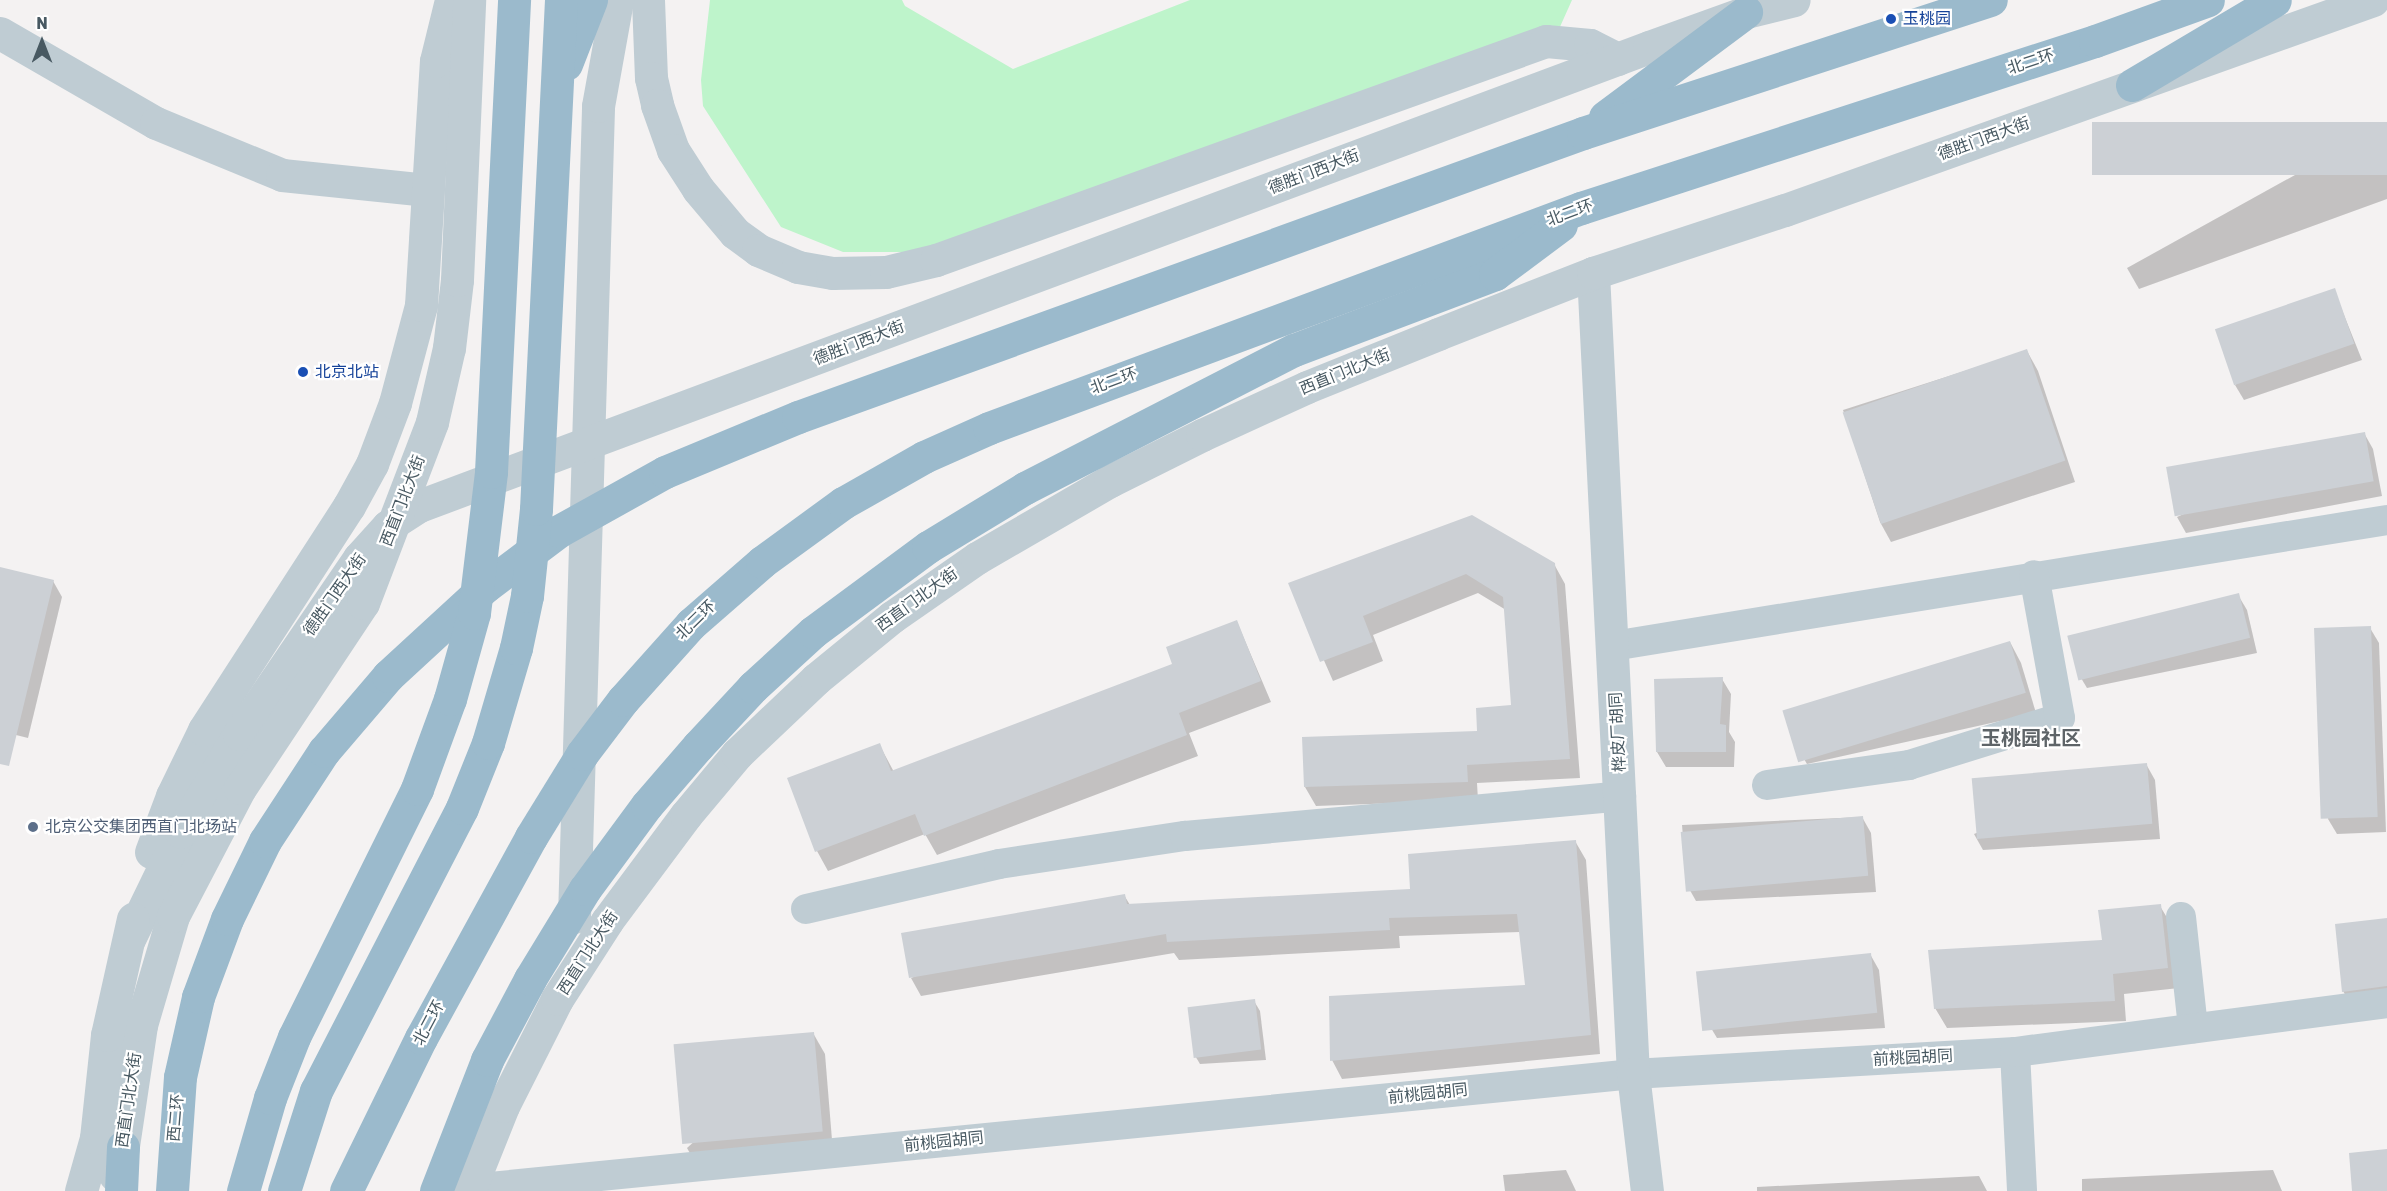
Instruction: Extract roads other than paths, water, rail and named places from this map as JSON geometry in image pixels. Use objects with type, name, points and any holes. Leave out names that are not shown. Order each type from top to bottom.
[{"type":"highway","points":[[492,0],[507,120]]},
{"type":"highway","points":[[243,1191],[285,1056],[410,806],[450,699],[468,638],[483,564],[490,494],[514,0]]},
{"type":"highway","points":[[284,1191],[302,1127],[321,1079],[421,892],[466,799],[488,743],[516,648],[527,596],[536,509],[561,0]]},
{"type":"highway","points":[[557,100],[561,75],[591,0]]},
{"type":"highway","points":[[150,1191],[207,968],[265,841],[336,736],[418,647],[486,586],[559,531],[697,458],[1168,281],[1583,133],[1991,0]]},
{"type":"highway","name":"北二环","points":[[346,1191],[400,1077],[452,981],[570,772],[610,717],[666,650],[732,586],[792,538],[862,491],[939,449],[1581,208],[2095,41],[2208,0]]},
{"type":"highway","points":[[2132,85],[2274,0]]},
{"type":"highway","points":[[1583,133],[1746,12]]},
{"type":"highway","points":[[436,1191],[487,1060],[550,942],[630,826],[698,746],[813,632],[888,574],[978,515],[1140,427],[1294,350],[1495,274],[1581,208]]},
{"type":"highway","name":"西二环","points":[[172,1191],[177,1104],[186,1046]]},
{"type":"highway","points":[[121,1191],[123,1147]]},
{"type":"street","points":[[81,1191],[96,1138],[105,1047],[129,939],[157,836],[194,749],[340,521],[380,444],[416,334],[422,298],[436,61],[451,0]]},
{"type":"street","name":"西直门北大街","points":[[107,1191],[123,1147],[142,1019],[175,911],[240,788],[363,603],[432,422],[449,348],[457,280],[469,0]]},
{"type":"street","points":[[573,973],[597,125],[601,82],[617,0]]},
{"type":"street","points":[[648,0],[655,96],[669,141],[698,189],[728,225],[758,250],[798,267],[832,273],[886,272],[936,260],[1546,41],[1590,45],[1618,59]]},
{"type":"street","name":"德胜门西大街","points":[[129,939],[173,846],[216,770],[375,538],[419,506],[1618,59],[1746,12],[1794,0]]},
{"type":"street","name":"德胜门西大街","points":[[1593,273],[1785,210],[2373,0]]},
{"type":"street","points":[[0,33],[156,123],[282,175],[427,190]]},
{"type":"street","name":"西直门北大街","points":[[469,1190],[511,1088],[573,973],[663,844],[737,754],[832,665],[948,578],[1083,496],[1245,414],[1593,273]]},
{"type":"street","name":"桦皮厂胡同","points":[[1593,273],[1621,796],[1633,1074],[1647,1191]]},
{"type":"street","points":[[1613,646],[2034,575],[2387,520]]},
{"type":"street","points":[[1767,785],[1909,765],[2060,718],[2034,575]]},
{"type":"street","points":[[806,909],[999,864],[1185,836],[1621,796]]},
{"type":"street","points":[[2181,917],[2193,1028]]},
{"type":"street","name":"前桃园胡同","points":[[469,1190],[1633,1074],[2015,1052],[2387,1002]]},
{"type":"street","points":[[2015,1052],[2022,1191]]},
{"type":"place","name":"玉桃园","points":[[1891,19]]},
{"type":"place","name":"北京北站","points":[[303,372]]},
{"type":"place","name":"北京公交集团西直门北场站","points":[[33,827]]},
{"type":"district","name":"玉桃园社区","points":[[2031,738]]}]
